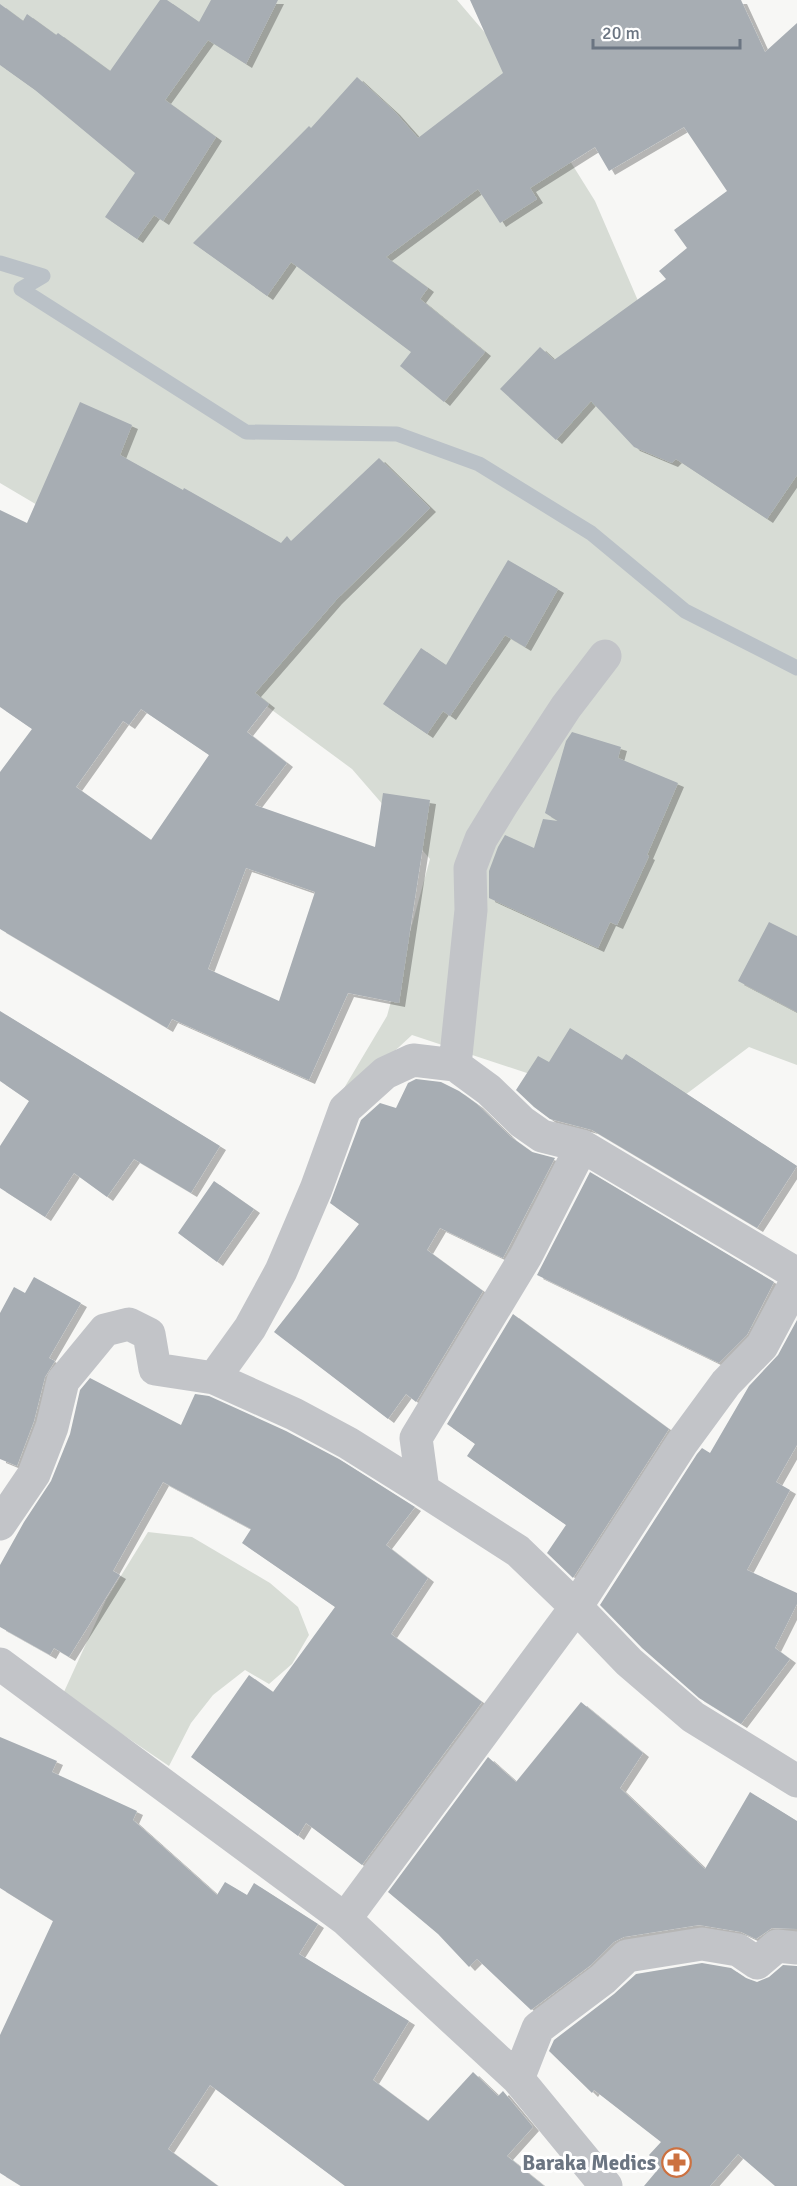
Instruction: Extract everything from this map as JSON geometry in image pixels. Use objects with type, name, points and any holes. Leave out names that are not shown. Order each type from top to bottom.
[{"type":"street","points":[[455,1065],[471,910],[470,868],[481,838],[566,707],[605,656]]},
{"type":"street","points":[[214,1378],[250,1328],[281,1271],[316,1189],[345,1109],[385,1073],[413,1060],[455,1065],[489,1090],[522,1122],[542,1136],[582,1146],[797,1274]]},
{"type":"street","points":[[423,1490],[416,1438],[526,1256],[582,1146]]},
{"type":"street","points":[[345,1918],[576,1607],[682,1443],[726,1383],[762,1346],[797,1280]]},
{"type":"street","points":[[0,1524],[34,1474],[52,1427],[63,1381],[105,1330],[129,1324],[149,1334],[155,1369],[214,1378],[294,1414],[348,1443],[518,1551],[629,1662],[693,1717],[797,1781]]},
{"type":"street","points":[[0,1664],[345,1918],[518,2079],[606,2186]]},
{"type":"street","points":[[518,2079],[538,2028],[603,1979],[627,1956],[702,1944],[738,1950],[757,1963],[777,1946],[797,1948]]},
{"type":"shaded area","points":[[0,0],[457,0],[504,55],[595,201],[642,310],[797,428],[797,1065],[749,1047],[657,1116],[412,1035],[331,1110],[387,1016],[430,859],[352,769],[173,637],[66,522],[0,483]]},
{"type":"shaded area","points":[[148,1532],[192,1537],[270,1583],[298,1607],[309,1635],[292,1664],[269,1684],[245,1670],[213,1695],[191,1723],[169,1766],[63,1694],[106,1600]]},
{"type":"building","points":[[160,0],[167,0],[199,22],[211,0],[278,0],[246,64],[208,40],[165,100],[216,137],[163,221],[154,215],[137,239],[105,217],[135,173],[35,90],[0,65],[0,4],[23,21],[27,14],[56,35],[58,33],[110,71]]},
{"type":"building","points":[[470,0],[741,0],[765,52],[797,23],[797,475],[767,519],[676,459],[672,463],[634,447],[591,401],[556,440],[500,389],[540,347],[554,360],[666,279],[659,271],[687,248],[674,230],[727,191],[684,127],[609,171],[595,147],[530,188],[537,199],[500,223],[478,189],[386,257],[428,288],[420,299],[485,352],[444,402],[400,366],[411,352],[291,262],[267,296],[193,243],[309,126],[311,128],[357,77],[394,111],[418,138],[503,73]]},
{"type":"building","points":[[80,402],[132,425],[120,455],[281,543],[287,536],[291,541],[379,458],[430,508],[336,600],[255,693],[269,704],[247,732],[287,763],[255,805],[375,847],[383,793],[430,800],[399,1003],[348,993],[309,1080],[172,1019],[167,1028],[0,929],[0,772],[32,729],[0,707],[0,510],[27,523]],"holes":[[[141,709],[209,755],[151,840],[76,787],[123,721],[129,725]],[[246,868],[315,892],[279,1001],[208,969]]]},
{"type":"building","points":[[508,560],[558,589],[525,647],[505,635],[450,716],[443,711],[427,734],[383,704],[421,648],[446,665]]},
{"type":"building","points":[[572,732],[621,747],[618,758],[678,783],[647,855],[649,856],[617,925],[610,922],[598,948],[489,898],[489,871],[505,835],[534,848],[543,819],[558,821],[545,813],[566,741]]},
{"type":"building","points":[[769,922],[797,936],[797,1012],[738,981]]},
{"type":"building","points":[[0,1011],[220,1146],[191,1193],[134,1159],[107,1197],[74,1173],[45,1217],[0,1188],[0,1146],[29,1101],[0,1081]]},
{"type":"building","points":[[570,1028],[622,1060],[626,1054],[797,1166],[757,1228],[592,1130],[550,1119],[516,1090],[538,1056],[549,1062]]},
{"type":"building","points":[[416,1079],[441,1082],[459,1091],[477,1104],[511,1137],[532,1152],[555,1158],[503,1258],[440,1228],[427,1250],[483,1291],[416,1402],[406,1394],[388,1419],[274,1332],[359,1224],[330,1203],[361,1120],[380,1103],[396,1108],[408,1083]]},
{"type":"building","points":[[590,1172],[774,1282],[747,1335],[719,1363],[537,1275]]},
{"type":"building","points":[[214,1181],[254,1209],[217,1262],[178,1233]]},
{"type":"building","points":[[34,1277],[81,1303],[49,1358],[55,1361],[45,1377],[34,1421],[17,1466],[0,1459],[0,1313],[14,1287],[25,1293]]},
{"type":"building","points":[[513,1314],[669,1429],[573,1578],[547,1553],[566,1525],[467,1456],[475,1444],[447,1424]]},
{"type":"building","points":[[797,1320],[797,1445],[776,1482],[790,1490],[747,1570],[797,1593],[797,1604],[775,1648],[790,1659],[741,1724],[699,1698],[642,1648],[600,1605],[697,1454],[702,1448],[710,1453],[749,1386],[778,1355]]},
{"type":"building","points":[[90,1378],[181,1425],[195,1394],[209,1396],[286,1431],[339,1459],[415,1507],[386,1545],[428,1578],[391,1634],[482,1702],[362,1865],[306,1823],[298,1836],[191,1757],[249,1675],[273,1692],[335,1607],[242,1543],[251,1529],[163,1482],[113,1571],[120,1575],[69,1657],[54,1648],[50,1655],[0,1627],[0,1565],[24,1522],[51,1481],[70,1434],[80,1390]]},
{"type":"building","points":[[581,1702],[643,1753],[620,1788],[705,1869],[750,1792],[797,1821],[797,1929],[772,1928],[756,1939],[741,1932],[699,1925],[624,1937],[614,1942],[591,1965],[531,2010],[477,1959],[469,1967],[438,1934],[388,1892],[488,1757],[516,1782]]},
{"type":"building","points":[[0,1737],[57,1761],[52,1772],[137,1811],[133,1820],[217,1895],[225,1882],[247,1895],[254,1883],[318,1924],[299,1954],[409,2021],[373,2080],[428,2121],[473,2072],[498,2096],[503,2091],[533,2127],[507,2156],[544,2186],[345,2186],[210,2085],[168,2149],[218,2186],[21,2186],[0,2173],[0,2035],[53,1921],[0,1888]]},
{"type":"building","points":[[702,1963],[731,1968],[757,1982],[769,1977],[783,1965],[797,1966],[797,2186],[775,2186],[738,2154],[710,2186],[644,2186],[660,2167],[649,2155],[661,2142],[594,2090],[592,2093],[549,2051],[554,2040],[636,1974]]},
{"type":"waterway","points":[[0,263],[43,276],[21,289],[246,432],[397,434],[479,464],[591,533],[685,611],[797,668]]},
{"type":"place","name":"Baraka Medics","points":[[677,2163]]}]
